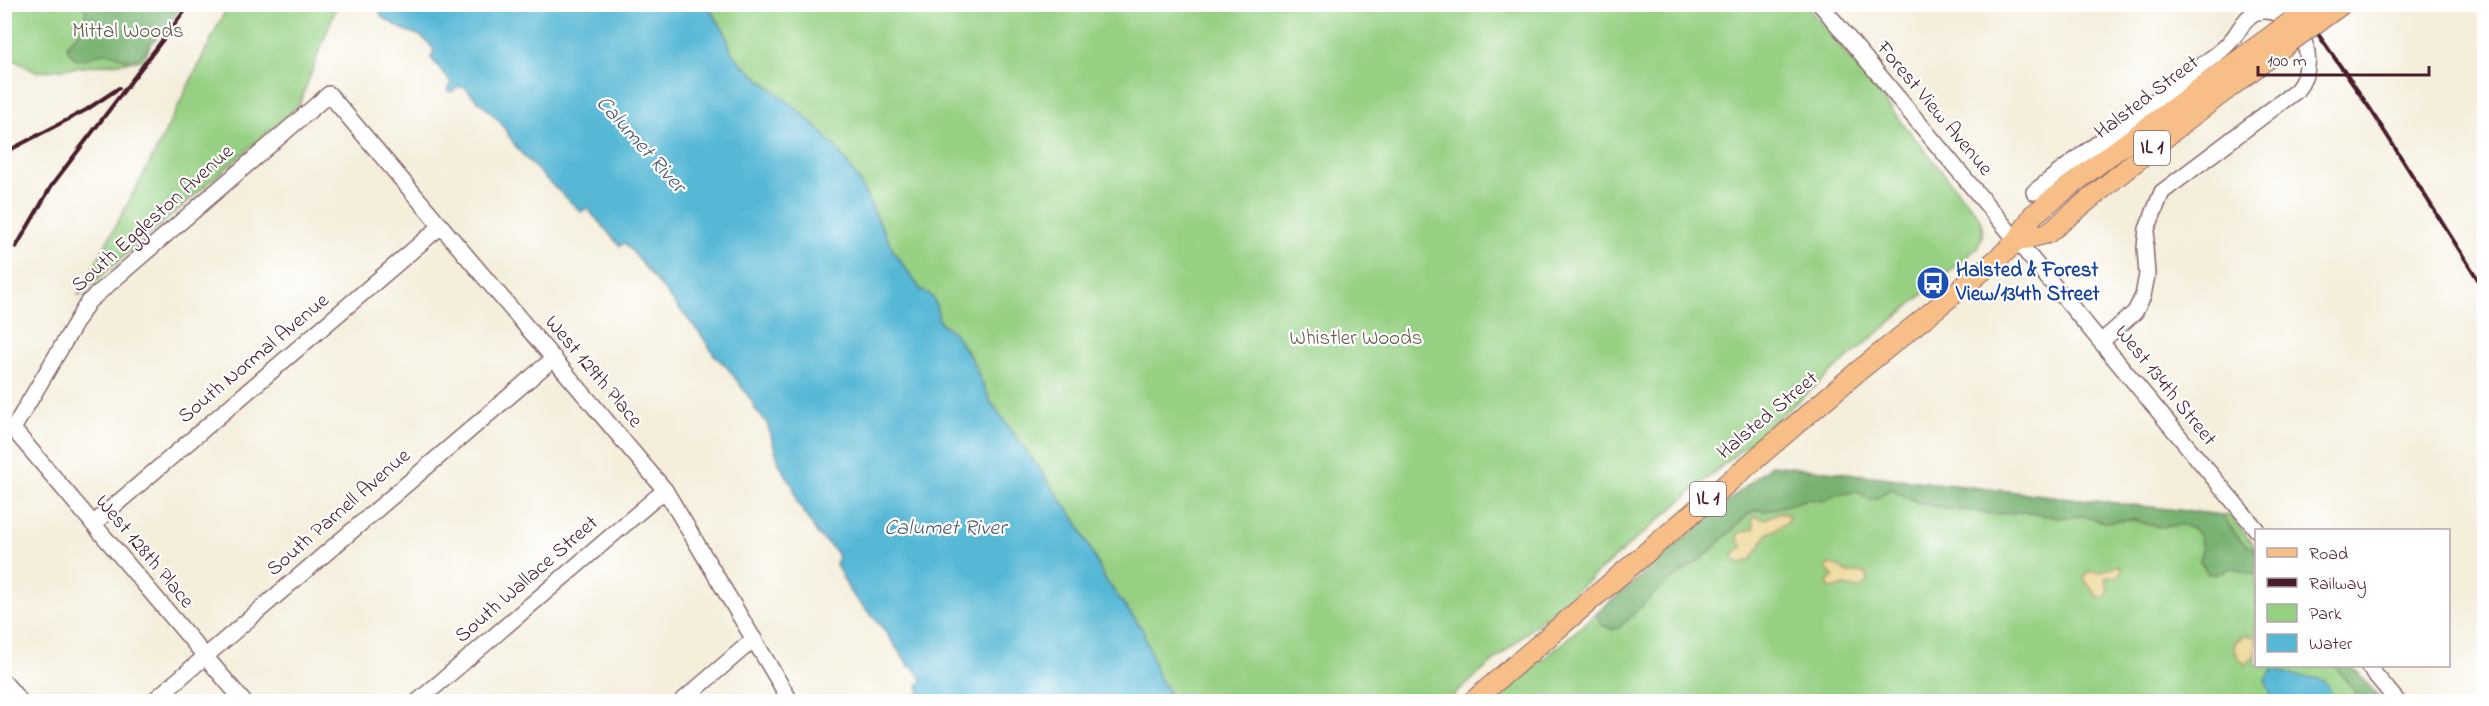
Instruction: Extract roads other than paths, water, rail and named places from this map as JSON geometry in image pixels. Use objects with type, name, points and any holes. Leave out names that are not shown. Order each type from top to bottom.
[{"type":"main road","name":"Halsted Street","points":[[2279,40],[2316,4]]},
{"type":"main road","name":"Halsted Street","points":[[1472,702],[1856,373],[2017,241],[2033,215],[2102,161],[2279,40],[2342,4]]},
{"type":"street","name":"Forest View Avenue","points":[[1820,4],[2017,241]]},
{"type":"street","points":[[2034,192],[2085,151],[2210,60],[2233,38],[2246,19],[2264,10],[2282,13],[2291,20],[2307,43],[2309,54],[2305,81],[2286,100],[2162,192],[2147,230],[2145,247],[2147,275],[2143,296],[2135,312],[2102,341]]},
{"type":"street","name":"West 129th Place","points":[[329,94],[665,490],[791,702]]},
{"type":"street","name":"South Eggleston Avenue","points":[[13,429],[88,302],[329,94]]},
{"type":"street","name":"South Normal Avenue","points":[[93,524],[441,226]]},
{"type":"street","name":"West 134th Street","points":[[2017,241],[2255,529]]},
{"type":"street","name":"South Parnell Avenue","points":[[152,702],[554,358]]},
{"type":"street","name":"West 128th Place","points":[[13,429],[244,702]]},
{"type":"street","name":"South Wallace Street","points":[[417,702],[665,490]]},
{"type":"street","points":[[681,702],[754,639]]},
{"type":"street","points":[[2369,667],[2398,702]]},
{"type":"street","points":[[4,682],[21,702]]},
{"type":"water","name":"Calumet River","points":[[698,4],[709,8],[725,32],[731,51],[742,64],[807,118],[836,147],[858,179],[894,252],[922,291],[934,299],[939,321],[954,333],[971,358],[991,402],[1077,522],[1105,579],[1143,630],[1158,676],[1174,701],[918,701],[920,693],[918,684],[923,680],[912,666],[910,667],[882,627],[850,592],[836,564],[838,558],[835,550],[818,535],[797,502],[793,486],[779,463],[767,423],[727,367],[715,356],[702,336],[625,243],[620,246],[587,208],[581,212],[548,181],[517,148],[499,121],[465,87],[458,87],[452,92],[448,91],[451,82],[431,58],[434,50],[428,42],[419,35],[404,30],[382,17],[377,5]]},
{"type":"water","points":[[2272,670],[2316,678],[2325,682],[2333,701],[2274,701],[2265,680]]},
{"type":"railway","points":[[16,247],[52,185],[190,4]]},
{"type":"railway","points":[[2297,4],[2371,110],[2484,289]]},
{"type":"railway","points":[[4,153],[86,110],[119,88]]},
{"type":"place","name":"Halsted & Forest View/134th Street","points":[[1933,283]]},
{"type":"park label","name":"Mittal Woods","points":[[128,32]]},
{"type":"park label","name":"Whistler Woods","points":[[1356,339]]}]
